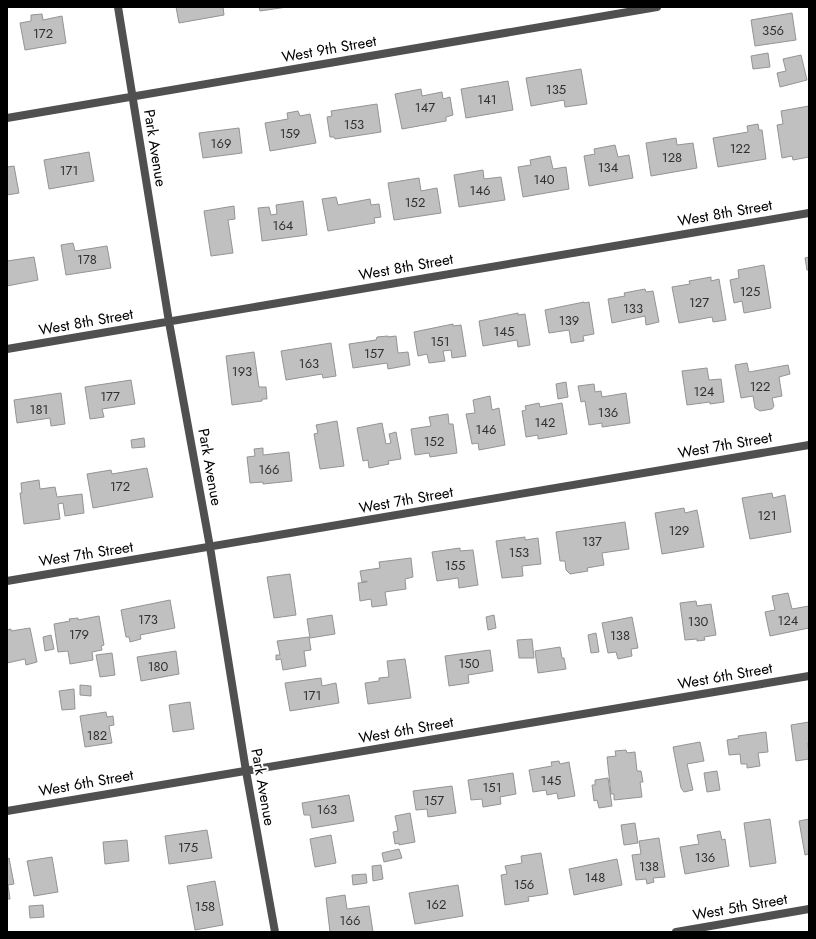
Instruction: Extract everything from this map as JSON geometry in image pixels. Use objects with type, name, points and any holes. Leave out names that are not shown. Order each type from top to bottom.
[{"type":"street","name":"Park Avenue","points":[[118,7],[169,322],[210,548],[246,771],[275,932]]},
{"type":"street","name":"West 9th Street","points":[[7,118],[657,7]]},
{"type":"street","name":"West 8th Street","points":[[7,350],[809,213]]},
{"type":"street","name":"West 7th Street","points":[[7,581],[210,548],[809,445]]},
{"type":"street","name":"West 6th Street","points":[[7,811],[809,676]]},
{"type":"street","name":"West 5th Street","points":[[676,932],[809,909]]},
{"type":"building","points":[[176,7],[223,7],[224,15],[179,23]]},
{"type":"building","points":[[259,7],[287,7],[260,11]]},
{"type":"building","points":[[792,13],[796,40],[755,46],[751,20]]},
{"type":"building","points":[[42,14],[43,20],[62,16],[66,43],[25,50],[20,23],[31,21],[31,15]]},
{"type":"building","points":[[768,53],[770,67],[753,69],[751,56]]},
{"type":"building","points":[[801,55],[807,80],[780,87],[777,73],[786,71],[783,59]]},
{"type":"building","points":[[581,69],[587,104],[565,107],[564,100],[531,106],[526,78]]},
{"type":"building","points":[[508,81],[513,110],[466,118],[461,89]]},
{"type":"building","points":[[421,89],[422,96],[442,92],[443,99],[450,97],[453,115],[446,117],[446,121],[402,129],[395,94]]},
{"type":"building","points":[[377,104],[381,132],[335,139],[334,137],[330,137],[327,117],[332,116],[331,111]]},
{"type":"building","points":[[809,106],[809,157],[793,160],[792,156],[782,158],[777,125],[783,124],[781,111]]},
{"type":"building","points":[[298,111],[300,116],[310,114],[316,143],[270,151],[265,123],[288,119],[287,113]]},
{"type":"building","points":[[758,124],[759,130],[762,130],[766,159],[718,167],[713,138],[748,132],[747,126]]},
{"type":"building","points":[[239,128],[242,153],[203,158],[199,133]]},
{"type":"building","points":[[676,138],[677,145],[693,143],[697,168],[651,176],[646,143]]},
{"type":"building","points":[[615,145],[618,157],[629,155],[633,178],[589,186],[584,156],[595,154],[594,149]]},
{"type":"building","points":[[89,152],[94,181],[49,189],[44,160]]},
{"type":"building","points":[[550,156],[553,169],[566,167],[569,189],[523,197],[518,167],[531,165],[530,160]]},
{"type":"building","points":[[14,166],[19,193],[7,195],[7,167]]},
{"type":"building","points":[[483,170],[484,179],[501,177],[505,200],[459,207],[454,175]]},
{"type":"building","points":[[419,178],[421,191],[437,188],[441,213],[394,220],[388,183]]},
{"type":"building","points":[[336,197],[338,205],[370,199],[371,205],[379,204],[381,217],[374,218],[375,223],[328,231],[322,199]]},
{"type":"building","points":[[303,201],[307,235],[262,241],[258,208],[269,207],[271,215],[277,214],[276,205]]},
{"type":"building","points":[[234,206],[235,219],[228,220],[233,253],[211,256],[204,211]]},
{"type":"building","points":[[73,243],[75,251],[107,246],[111,268],[66,275],[61,245]]},
{"type":"building","points":[[34,257],[38,280],[7,286],[7,261]]},
{"type":"building","points":[[809,257],[809,270],[807,270],[805,258]]},
{"type":"building","points":[[764,265],[771,308],[744,313],[742,301],[734,303],[730,280],[739,278],[738,270]]},
{"type":"building","points":[[711,277],[711,281],[719,279],[726,320],[713,322],[712,317],[679,323],[672,287],[690,284],[689,281]]},
{"type":"building","points":[[645,289],[646,292],[653,291],[659,322],[646,325],[645,316],[612,323],[608,299],[625,296],[624,293]]},
{"type":"building","points":[[589,302],[594,334],[583,336],[584,341],[571,343],[569,330],[549,333],[545,310]]},
{"type":"building","points":[[518,313],[518,315],[525,314],[530,345],[518,347],[517,340],[483,346],[479,321]]},
{"type":"building","points":[[453,324],[453,326],[461,325],[466,356],[452,358],[451,350],[443,351],[445,361],[429,363],[427,354],[418,356],[414,332]]},
{"type":"building","points":[[396,336],[398,353],[408,352],[410,365],[388,369],[387,363],[353,368],[349,344],[376,340],[377,337]]},
{"type":"building","points":[[331,343],[336,376],[323,378],[322,374],[286,380],[281,351]]},
{"type":"building","points":[[254,352],[259,387],[266,387],[267,399],[232,405],[226,356]]},
{"type":"building","points":[[747,363],[749,372],[788,365],[790,374],[779,377],[782,396],[772,398],[774,406],[772,409],[760,411],[755,408],[753,396],[741,398],[735,365]]},
{"type":"building","points":[[707,368],[709,380],[721,379],[724,402],[687,405],[682,371]]},
{"type":"building","points":[[131,380],[135,404],[102,409],[104,417],[90,419],[85,387]]},
{"type":"building","points":[[566,382],[568,397],[558,399],[556,384]]},
{"type":"building","points":[[594,384],[595,392],[601,391],[602,397],[626,393],[630,423],[602,427],[602,423],[589,425],[585,401],[581,402],[578,386]]},
{"type":"building","points":[[61,393],[65,424],[51,426],[50,418],[17,423],[14,400]]},
{"type":"building","points":[[490,396],[492,410],[499,408],[505,445],[479,450],[478,443],[472,444],[466,414],[475,413],[473,400]]},
{"type":"building","points":[[539,403],[540,407],[562,403],[567,434],[538,439],[538,435],[526,437],[522,411],[526,410],[525,406]]},
{"type":"building","points":[[448,414],[449,424],[453,424],[457,453],[430,457],[429,453],[415,455],[411,429],[431,426],[429,417]]},
{"type":"building","points":[[337,421],[344,466],[320,469],[314,434],[318,433],[316,425]]},
{"type":"building","points":[[382,423],[386,444],[391,443],[389,434],[396,432],[401,459],[388,461],[389,464],[369,468],[368,460],[363,461],[357,428]]},
{"type":"building","points":[[144,438],[145,447],[132,448],[131,440]]},
{"type":"building","points":[[263,448],[263,455],[289,452],[292,481],[263,484],[263,482],[250,483],[247,457],[255,456],[254,449]]},
{"type":"building","points":[[147,468],[153,497],[93,508],[87,474],[111,470],[112,474]]},
{"type":"building","points":[[39,480],[40,489],[55,487],[57,497],[82,494],[84,513],[65,516],[63,503],[58,504],[60,519],[24,524],[20,493],[22,493],[21,483]]},
{"type":"building","points":[[772,493],[773,498],[785,495],[791,532],[750,539],[742,498]]},
{"type":"building","points":[[684,508],[685,513],[697,510],[704,547],[662,554],[655,513]]},
{"type":"building","points":[[625,522],[629,549],[602,553],[604,565],[587,568],[588,571],[570,574],[566,570],[565,561],[560,561],[556,532]]},
{"type":"building","points":[[525,537],[525,540],[538,538],[541,564],[522,566],[523,576],[502,578],[496,541]]},
{"type":"building","points":[[460,548],[460,551],[473,550],[478,585],[459,588],[458,578],[437,581],[432,552]]},
{"type":"building","points":[[411,558],[413,577],[405,579],[406,589],[385,592],[387,605],[372,607],[371,599],[360,601],[358,583],[367,581],[362,582],[360,571],[380,568],[379,562]]},
{"type":"building","points":[[290,574],[296,615],[274,618],[267,577]]},
{"type":"building","points":[[788,593],[792,609],[809,606],[809,628],[770,636],[765,612],[775,610],[772,596]]},
{"type":"building","points":[[170,600],[175,628],[140,635],[141,639],[130,642],[129,637],[126,637],[121,610]]},
{"type":"building","points":[[696,601],[697,606],[711,604],[716,635],[704,637],[705,640],[685,640],[680,603]]},
{"type":"building","points":[[332,615],[335,634],[310,638],[307,619]]},
{"type":"building","points":[[494,615],[496,628],[488,630],[486,617]]},
{"type":"building","points":[[99,616],[104,645],[101,646],[102,650],[92,652],[93,660],[70,664],[68,651],[58,652],[54,624],[70,621],[69,619],[78,618],[78,620]]},
{"type":"building","points":[[632,617],[638,648],[631,649],[632,656],[618,659],[616,652],[608,653],[602,623]]},
{"type":"building","points":[[30,628],[37,662],[26,665],[25,659],[7,663],[7,630],[11,629],[11,631]]},
{"type":"building","points":[[596,633],[599,652],[591,653],[588,635]]},
{"type":"building","points":[[51,635],[54,649],[45,651],[43,637]]},
{"type":"building","points":[[309,637],[311,650],[304,651],[306,666],[283,670],[281,659],[276,660],[276,655],[280,655],[277,641]]},
{"type":"building","points":[[532,639],[534,658],[519,658],[517,640]]},
{"type":"building","points":[[560,647],[566,669],[538,673],[535,651]]},
{"type":"building","points":[[490,650],[493,671],[468,675],[469,683],[449,686],[445,656]]},
{"type":"building","points":[[176,651],[179,674],[141,681],[137,657]]},
{"type":"building","points":[[112,653],[115,675],[100,677],[96,655]]},
{"type":"building","points":[[405,659],[411,698],[368,704],[365,683],[379,681],[379,678],[389,677],[387,661]]},
{"type":"building","points":[[321,678],[322,686],[336,683],[339,703],[290,711],[285,683]]},
{"type":"building","points":[[80,685],[91,686],[91,696],[80,695]]},
{"type":"building","points":[[74,689],[75,709],[62,710],[59,691]]},
{"type":"building","points":[[190,702],[194,729],[173,732],[169,705]]},
{"type":"building","points":[[106,712],[107,717],[113,716],[114,725],[109,726],[112,743],[85,747],[80,716]]},
{"type":"building","points":[[809,722],[809,759],[796,761],[791,725]]},
{"type":"building","points":[[766,732],[768,752],[758,753],[760,766],[747,768],[747,764],[741,764],[740,754],[729,755],[727,740],[739,738],[738,736]]},
{"type":"building","points":[[700,742],[704,761],[687,764],[693,790],[684,792],[681,788],[673,747]]},
{"type":"building","points":[[626,750],[627,753],[635,752],[637,771],[641,771],[643,782],[640,782],[642,797],[614,800],[614,794],[611,794],[607,757],[616,756],[615,751]]},
{"type":"building","points":[[559,761],[560,764],[569,762],[575,796],[558,799],[557,793],[547,795],[546,790],[533,792],[529,770],[552,766],[551,762]]},
{"type":"building","points":[[717,771],[720,790],[707,792],[704,773]]},
{"type":"building","points":[[513,773],[516,794],[500,797],[501,804],[483,807],[482,799],[471,800],[468,780]]},
{"type":"building","points":[[608,778],[612,806],[599,808],[597,800],[594,801],[592,785],[595,785],[595,780]]},
{"type":"building","points":[[452,786],[456,813],[428,817],[427,809],[416,810],[413,791]]},
{"type":"building","points":[[349,795],[354,821],[312,828],[310,815],[304,815],[302,803]]},
{"type":"building","points":[[410,813],[415,842],[399,845],[399,843],[395,844],[393,832],[398,831],[395,816]]},
{"type":"building","points":[[770,819],[776,863],[750,867],[744,823]]},
{"type":"building","points":[[809,819],[809,854],[805,855],[799,821]]},
{"type":"building","points":[[635,823],[638,843],[624,845],[621,825]]},
{"type":"building","points":[[207,830],[212,858],[169,864],[165,836]]},
{"type":"building","points":[[720,831],[722,840],[725,839],[729,866],[685,874],[680,847],[699,844],[697,835]]},
{"type":"building","points":[[331,835],[336,863],[315,867],[310,839]]},
{"type":"building","points":[[659,838],[665,877],[653,878],[654,882],[647,884],[646,879],[636,880],[632,855],[641,854],[639,841]]},
{"type":"building","points":[[127,840],[129,861],[105,864],[103,842]]},
{"type":"building","points":[[399,849],[402,858],[384,862],[382,853]]},
{"type":"building","points":[[541,853],[548,894],[528,897],[529,901],[505,905],[501,875],[507,874],[505,866],[522,863],[521,856]]},
{"type":"building","points":[[52,857],[58,892],[34,896],[27,861]]},
{"type":"building","points":[[9,858],[14,884],[8,885],[10,899],[7,899],[7,859]]},
{"type":"building","points":[[617,859],[622,885],[574,895],[569,869]]},
{"type":"building","points":[[381,865],[383,879],[373,881],[372,866]]},
{"type":"building","points":[[366,874],[367,883],[353,885],[352,875]]},
{"type":"building","points":[[215,881],[223,925],[195,930],[187,886]]},
{"type":"building","points":[[458,885],[463,916],[415,924],[409,893]]},
{"type":"building","points":[[345,895],[347,909],[369,906],[373,932],[330,932],[326,898]]},
{"type":"building","points":[[43,905],[44,917],[30,918],[29,906]]}]
